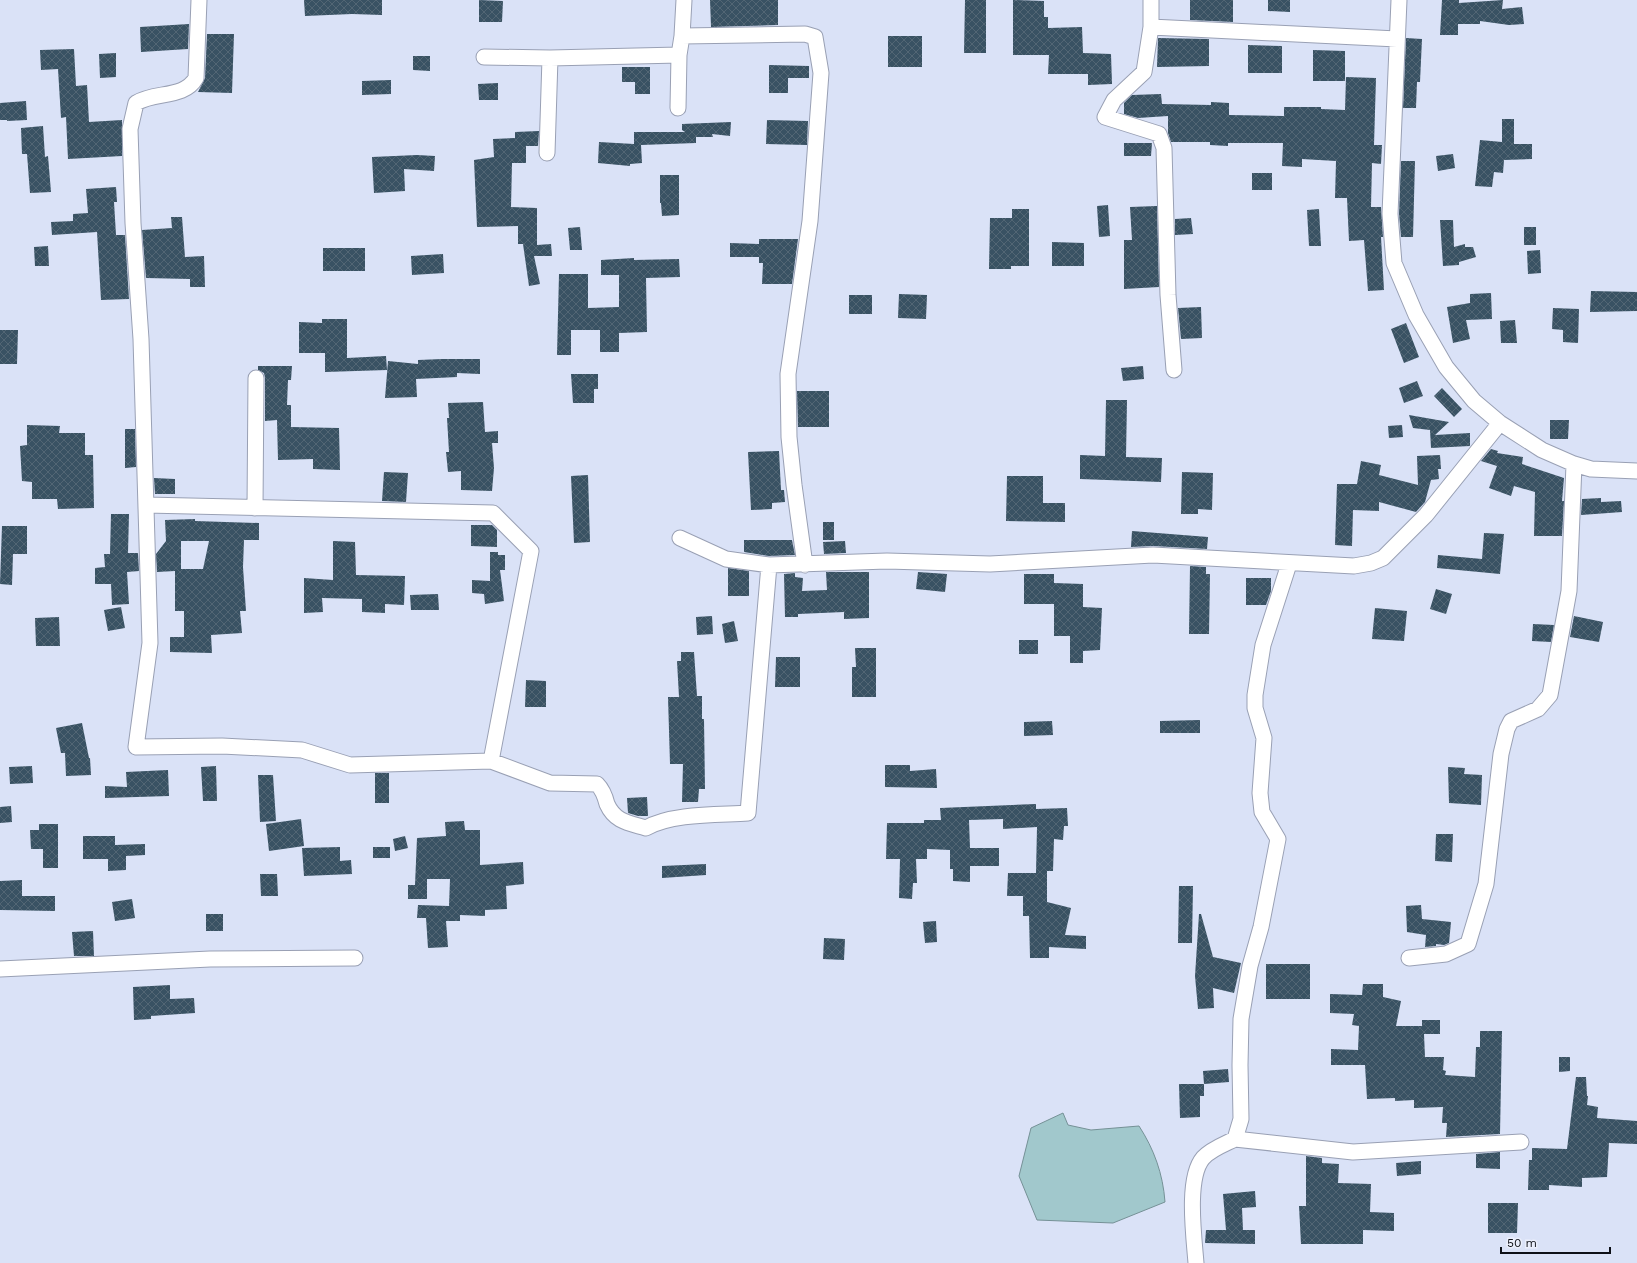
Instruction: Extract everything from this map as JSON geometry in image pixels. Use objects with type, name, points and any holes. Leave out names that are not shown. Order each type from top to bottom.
[{"type":"street","points":[[199,0],[196,78],[193,84],[183,90],[143,98],[136,103],[130,129],[133,223],[141,339],[150,643],[136,747],[222,746],[302,750],[350,765],[492,762],[550,783],[597,784],[603,792],[609,808],[618,819],[646,828],[654,823],[683,818],[748,813],[769,565]]},
{"type":"street","points":[[678,108],[679,55],[682,36],[684,0]]},
{"type":"street","points":[[1151,0],[1151,27],[1144,72],[1114,100],[1105,117],[1159,134],[1164,148],[1168,295],[1174,370]]},
{"type":"street","points":[[1399,0],[1390,214],[1394,263],[1416,315],[1446,367],[1474,401],[1500,423],[1542,450],[1574,464],[1591,469],[1637,471]]},
{"type":"street","points":[[1151,27],[1397,39]]},
{"type":"street","points":[[682,36],[805,34],[815,37],[821,73],[812,198],[802,286],[788,374],[790,444],[794,485],[806,565]]},
{"type":"street","points":[[484,57],[550,58],[679,55]]},
{"type":"street","points":[[546,153],[550,58]]},
{"type":"street","points":[[255,508],[256,378]]},
{"type":"street","points":[[680,538],[726,559],[769,565],[806,565],[887,561],[990,564],[1153,555],[1289,564],[1354,566],[1372,563],[1383,558],[1426,516],[1500,423]]},
{"type":"street","points":[[1409,958],[1446,954],[1468,944],[1474,928],[1486,884],[1501,754],[1507,729],[1511,721],[1538,709],[1550,695],[1569,591],[1574,464]]},
{"type":"street","points":[[146,505],[493,513],[530,551],[492,762]]},
{"type":"street","points":[[1235,1139],[1241,1119],[1241,1019],[1250,966],[1261,927],[1278,839],[1262,812],[1260,793],[1264,738],[1256,708],[1255,694],[1263,645],[1289,564]]},
{"type":"street","points":[[0,969],[210,959],[355,958]]},
{"type":"street","points":[[1196,1263],[1192,1200],[1196,1172],[1204,1158],[1217,1148],[1235,1139],[1353,1152],[1521,1142]]},
{"type":"shaded area","points":[[1063,1113],[1068,1125],[1091,1130],[1139,1126],[1157,1162],[1165,1202],[1113,1223],[1037,1220],[1019,1176],[1031,1128]]},
{"type":"building","points":[[304,0],[382,0],[382,15],[352,14],[305,16]]},
{"type":"building","points":[[479,0],[503,1],[502,22],[479,22]]},
{"type":"building","points":[[710,0],[778,0],[778,25],[711,27]]},
{"type":"building","points":[[965,0],[986,0],[986,53],[964,53]]},
{"type":"building","points":[[1013,0],[1044,1],[1044,17],[1048,17],[1048,28],[1082,27],[1083,53],[1111,54],[1112,84],[1088,85],[1088,74],[1048,74],[1049,55],[1013,55]]},
{"type":"building","points":[[1190,0],[1233,0],[1233,22],[1190,20]]},
{"type":"building","points":[[1268,0],[1290,0],[1290,12],[1268,11]]},
{"type":"building","points":[[1442,0],[1459,0],[1459,3],[1503,0],[1502,9],[1522,7],[1524,24],[1509,25],[1480,21],[1480,24],[1458,24],[1458,35],[1440,35]]},
{"type":"building","points":[[189,24],[188,49],[141,52],[140,27]]},
{"type":"building","points":[[207,34],[234,34],[232,93],[198,92],[205,78]]},
{"type":"building","points":[[888,36],[922,36],[922,67],[888,67]]},
{"type":"building","points":[[1158,38],[1209,39],[1209,66],[1157,67]]},
{"type":"building","points":[[1406,38],[1422,39],[1420,82],[1417,82],[1416,108],[1403,108]]},
{"type":"building","points":[[1248,45],[1282,46],[1282,73],[1248,73]]},
{"type":"building","points":[[74,49],[76,86],[87,85],[89,122],[122,120],[122,156],[68,159],[66,117],[61,118],[58,69],[41,70],[40,50]]},
{"type":"building","points":[[1313,50],[1345,51],[1345,81],[1313,81]]},
{"type":"building","points":[[116,53],[116,77],[100,78],[99,54]]},
{"type":"building","points":[[413,56],[430,56],[430,71],[413,70]]},
{"type":"building","points":[[769,65],[809,66],[809,78],[788,78],[788,93],[769,93]]},
{"type":"building","points":[[622,67],[650,67],[650,94],[635,94],[635,82],[622,82]]},
{"type":"building","points":[[1346,77],[1376,78],[1374,145],[1382,145],[1381,164],[1372,163],[1371,207],[1381,207],[1384,290],[1368,291],[1364,240],[1349,241],[1347,198],[1335,198],[1336,161],[1302,159],[1302,167],[1282,166],[1283,143],[1228,143],[1228,146],[1210,145],[1210,142],[1171,142],[1168,133],[1168,116],[1138,118],[1124,114],[1124,103],[1132,95],[1161,94],[1162,104],[1211,105],[1211,102],[1229,103],[1229,115],[1284,116],[1284,107],[1321,107],[1321,109],[1345,110]]},
{"type":"building","points":[[391,80],[391,94],[362,95],[362,81]]},
{"type":"building","points":[[498,83],[498,100],[479,100],[478,84]]},
{"type":"building","points":[[26,101],[27,120],[0,120],[0,103]]},
{"type":"building","points":[[1502,119],[1514,119],[1514,144],[1532,144],[1532,159],[1504,160],[1503,173],[1494,172],[1492,187],[1475,186],[1480,140],[1502,142]]},
{"type":"building","points":[[767,120],[808,121],[807,145],[766,144]]},
{"type":"building","points":[[731,122],[730,136],[712,134],[713,137],[696,137],[696,143],[641,145],[642,163],[630,164],[630,166],[598,163],[599,142],[634,144],[634,132],[685,132],[682,130],[682,124]]},
{"type":"building","points":[[43,126],[45,157],[48,156],[51,192],[30,193],[27,154],[22,154],[21,128]]},
{"type":"building","points":[[539,131],[538,146],[526,146],[526,163],[512,163],[511,207],[537,208],[537,245],[551,244],[552,256],[534,256],[540,284],[529,286],[523,244],[518,244],[518,226],[477,227],[474,160],[494,157],[493,139],[515,138],[515,132]]},
{"type":"building","points":[[1124,143],[1152,143],[1151,156],[1124,156]]},
{"type":"building","points":[[1453,154],[1455,168],[1438,171],[1436,156]]},
{"type":"building","points":[[417,155],[435,156],[434,171],[404,169],[405,191],[374,193],[372,157]]},
{"type":"building","points":[[1401,161],[1415,161],[1413,237],[1401,237],[1399,214]]},
{"type":"building","points":[[1252,173],[1272,173],[1272,190],[1252,190]]},
{"type":"building","points":[[660,175],[679,175],[679,215],[662,216],[660,203]]},
{"type":"building","points":[[116,187],[117,202],[114,202],[116,235],[125,235],[129,299],[101,300],[97,232],[52,235],[51,222],[73,221],[73,214],[88,213],[86,189]]},
{"type":"building","points":[[1108,205],[1110,236],[1099,237],[1097,206]]},
{"type":"building","points":[[1157,206],[1159,287],[1124,289],[1124,240],[1132,240],[1130,207]]},
{"type":"building","points":[[1012,209],[1029,209],[1029,266],[1011,266],[1011,269],[989,269],[990,218],[1012,218]]},
{"type":"building","points":[[1319,209],[1321,246],[1309,246],[1307,210]]},
{"type":"building","points":[[171,217],[182,217],[185,257],[204,256],[205,287],[190,287],[190,279],[146,278],[142,230],[172,228]]},
{"type":"building","points":[[1191,218],[1193,234],[1175,235],[1175,219]]},
{"type":"building","points":[[1440,220],[1453,220],[1454,247],[1465,244],[1465,247],[1473,247],[1476,257],[1459,262],[1459,265],[1443,266]]},
{"type":"building","points":[[580,227],[582,250],[570,250],[568,228]]},
{"type":"building","points":[[1524,227],[1536,227],[1536,245],[1524,245]]},
{"type":"building","points":[[759,239],[798,239],[792,284],[762,284],[763,263],[759,263],[759,257],[730,257],[730,243],[759,244]]},
{"type":"building","points":[[1052,242],[1084,243],[1084,266],[1052,266]]},
{"type":"building","points":[[48,246],[49,266],[35,266],[34,247]]},
{"type":"building","points":[[323,248],[365,248],[365,271],[323,271]]},
{"type":"building","points":[[1540,250],[1541,273],[1528,274],[1527,251]]},
{"type":"building","points":[[443,254],[444,273],[412,275],[411,256]]},
{"type":"building","points":[[634,258],[634,260],[679,259],[680,277],[646,278],[647,332],[619,333],[619,352],[600,352],[600,330],[571,330],[571,355],[557,355],[559,274],[588,274],[588,308],[619,307],[619,275],[601,275],[601,260]]},
{"type":"building","points":[[1591,291],[1637,292],[1637,311],[1590,312]]},
{"type":"building","points":[[1491,293],[1492,319],[1466,320],[1470,339],[1453,343],[1447,307],[1470,303],[1470,294]]},
{"type":"building","points":[[899,294],[927,295],[926,319],[898,318]]},
{"type":"building","points":[[849,295],[872,295],[872,314],[849,314]]},
{"type":"building","points":[[1201,307],[1202,338],[1181,339],[1178,308]]},
{"type":"building","points":[[1553,308],[1579,309],[1578,343],[1563,342],[1563,330],[1552,329]]},
{"type":"building","points":[[322,319],[347,319],[347,358],[386,356],[387,370],[325,372],[325,353],[299,353],[299,322],[322,323]]},
{"type":"building","points":[[1515,320],[1517,343],[1501,343],[1500,321]]},
{"type":"building","points":[[1406,323],[1419,357],[1404,363],[1391,329]]},
{"type":"building","points":[[0,330],[18,330],[17,364],[0,364]]},
{"type":"building","points":[[480,359],[480,374],[457,373],[457,377],[416,379],[417,397],[385,398],[388,361],[418,364],[418,360]]},
{"type":"building","points":[[258,366],[292,366],[291,380],[288,380],[287,405],[291,405],[291,427],[339,428],[340,470],[313,469],[313,459],[278,460],[277,420],[265,421],[265,378],[264,373],[258,370]]},
{"type":"building","points":[[1143,366],[1144,379],[1123,381],[1121,368]]},
{"type":"building","points":[[571,374],[598,374],[598,389],[594,389],[594,403],[573,403]]},
{"type":"building","points":[[1417,381],[1423,396],[1404,403],[1399,388]]},
{"type":"building","points":[[1442,388],[1462,409],[1454,417],[1434,396]]},
{"type":"building","points":[[797,391],[829,391],[829,427],[798,427]]},
{"type":"building","points":[[1106,400],[1127,400],[1126,457],[1162,458],[1161,482],[1080,479],[1080,455],[1105,456]]},
{"type":"building","points":[[483,402],[485,432],[498,431],[498,443],[492,443],[494,468],[492,491],[461,490],[461,471],[448,472],[446,452],[449,452],[447,418],[449,418],[448,403]]},
{"type":"building","points":[[1409,415],[1449,422],[1435,435],[1470,433],[1470,446],[1431,448],[1430,430],[1413,428]]},
{"type":"building","points":[[1550,420],[1569,420],[1568,439],[1550,439]]},
{"type":"building","points":[[27,425],[60,426],[59,433],[85,433],[85,455],[93,455],[94,508],[58,509],[57,499],[32,499],[32,482],[22,481],[20,446],[27,445]]},
{"type":"building","points":[[1402,425],[1403,437],[1389,438],[1388,426]]},
{"type":"building","points":[[125,429],[135,429],[136,467],[125,468]]},
{"type":"building","points":[[1491,449],[1498,451],[1497,453],[1523,457],[1522,464],[1564,478],[1562,501],[1564,501],[1562,536],[1534,536],[1535,492],[1514,486],[1511,496],[1489,488],[1497,466],[1481,461]]},
{"type":"building","points":[[779,451],[781,490],[784,490],[785,502],[772,503],[772,509],[751,510],[748,452]]},
{"type":"building","points":[[1440,455],[1441,469],[1438,469],[1439,479],[1431,480],[1425,502],[1416,512],[1379,502],[1379,511],[1353,510],[1352,546],[1335,545],[1337,484],[1357,484],[1361,461],[1381,465],[1379,475],[1418,485],[1417,456]]},
{"type":"building","points":[[384,472],[408,473],[406,502],[382,501]]},
{"type":"building","points":[[1182,472],[1213,473],[1212,510],[1198,509],[1198,514],[1181,514]]},
{"type":"building","points":[[588,475],[590,542],[574,543],[571,476]]},
{"type":"building","points":[[1007,476],[1043,476],[1043,503],[1065,503],[1065,522],[1006,521]]},
{"type":"building","points":[[154,478],[175,479],[175,494],[155,494]]},
{"type":"building","points":[[1601,498],[1601,502],[1621,501],[1622,512],[1581,515],[1582,499]]},
{"type":"building","points":[[111,514],[129,514],[128,553],[138,553],[139,571],[127,572],[129,604],[112,605],[111,584],[95,584],[95,568],[105,567],[104,554],[110,554]]},
{"type":"building","points":[[195,519],[195,521],[259,523],[259,540],[244,540],[243,567],[246,611],[240,611],[242,633],[211,635],[212,653],[170,652],[170,637],[184,637],[184,611],[175,611],[175,571],[157,572],[156,554],[166,541],[165,520]],"holes":[[[181,541],[209,541],[203,569],[181,569]]]},
{"type":"building","points":[[823,522],[834,522],[834,540],[823,540]]},
{"type":"building","points":[[471,525],[492,525],[497,530],[497,547],[471,546]]},
{"type":"building","points":[[2,526],[27,526],[27,554],[13,554],[12,585],[0,584]]},
{"type":"building","points":[[1132,531],[1208,537],[1207,549],[1153,546],[1131,547]]},
{"type":"building","points":[[1484,533],[1504,534],[1500,574],[1437,568],[1438,555],[1482,559]]},
{"type":"building","points":[[744,540],[792,540],[795,555],[769,556],[744,552]]},
{"type":"building","points":[[333,541],[355,542],[356,575],[405,576],[404,605],[385,604],[385,613],[362,612],[362,599],[322,598],[323,612],[304,613],[304,578],[333,580]]},
{"type":"building","points":[[845,541],[846,553],[824,554],[823,542]]},
{"type":"building","points":[[490,552],[498,552],[498,555],[505,555],[505,570],[500,570],[504,601],[485,604],[484,594],[472,593],[472,580],[490,581]]},
{"type":"building","points":[[1190,566],[1206,567],[1206,574],[1210,574],[1209,634],[1189,634]]},
{"type":"building","points":[[728,568],[749,571],[749,596],[728,596]]},
{"type":"building","points":[[826,572],[869,572],[869,618],[844,619],[844,612],[798,614],[798,617],[785,617],[784,574],[795,573],[795,577],[803,578],[802,591],[827,590]]},
{"type":"building","points":[[918,572],[947,574],[945,592],[916,589]]},
{"type":"building","points":[[1024,574],[1054,574],[1054,583],[1083,584],[1083,607],[1102,608],[1100,650],[1083,651],[1083,663],[1070,663],[1070,636],[1054,636],[1054,604],[1024,604]]},
{"type":"building","points":[[1246,578],[1271,578],[1271,591],[1266,605],[1246,605]]},
{"type":"building","points":[[1436,589],[1452,594],[1446,614],[1430,609]]},
{"type":"building","points":[[438,594],[439,610],[411,610],[410,595]]},
{"type":"building","points":[[121,607],[125,628],[108,631],[104,610]]},
{"type":"building","points":[[1375,608],[1407,611],[1404,641],[1372,639]]},
{"type":"building","points":[[712,616],[713,634],[697,635],[696,617]]},
{"type":"building","points":[[1574,616],[1603,622],[1599,642],[1570,637]]},
{"type":"building","points":[[59,617],[60,646],[36,646],[35,618]]},
{"type":"building","points":[[734,621],[738,641],[725,643],[722,624]]},
{"type":"building","points":[[1533,624],[1554,625],[1551,642],[1532,641]]},
{"type":"building","points":[[1019,640],[1038,640],[1038,654],[1019,654]]},
{"type":"building","points":[[855,648],[876,648],[876,697],[852,697],[852,667],[856,667]]},
{"type":"building","points":[[681,652],[694,652],[697,696],[702,696],[702,719],[704,719],[705,789],[699,789],[698,802],[682,802],[683,764],[670,764],[668,697],[679,697],[677,661],[681,661]]},
{"type":"building","points":[[776,657],[800,657],[800,687],[775,687]]},
{"type":"building","points":[[526,680],[546,681],[546,707],[525,707]]},
{"type":"building","points":[[1200,720],[1200,733],[1160,733],[1160,721]]},
{"type":"building","points":[[1052,721],[1053,735],[1024,736],[1024,722]]},
{"type":"building","points":[[82,723],[90,758],[91,775],[66,776],[65,753],[61,753],[56,728]]},
{"type":"building","points":[[885,765],[910,765],[910,771],[936,769],[937,788],[885,787]]},
{"type":"building","points":[[32,766],[33,783],[10,784],[9,767]]},
{"type":"building","points":[[216,766],[217,801],[203,801],[201,767]]},
{"type":"building","points":[[1448,767],[1465,768],[1464,774],[1482,775],[1481,805],[1449,803]]},
{"type":"building","points":[[168,770],[169,796],[105,798],[105,786],[127,787],[126,772]]},
{"type":"building","points":[[375,773],[389,773],[389,803],[375,803]]},
{"type":"building","points":[[258,775],[273,775],[276,821],[260,822]]},
{"type":"building","points":[[647,797],[648,816],[638,816],[628,813],[627,798]]},
{"type":"building","points":[[1036,804],[1036,809],[1067,808],[1068,826],[1064,826],[1063,840],[1054,839],[1053,871],[1047,871],[1047,902],[1071,908],[1065,935],[1086,936],[1086,949],[1049,947],[1049,958],[1030,958],[1029,916],[1023,916],[1023,896],[1007,896],[1008,873],[1036,873],[1037,827],[1003,829],[1003,819],[969,820],[970,848],[999,848],[999,866],[970,866],[970,882],[953,881],[953,869],[950,869],[950,850],[927,849],[927,859],[916,859],[917,883],[913,883],[912,899],[899,898],[900,859],[886,859],[887,823],[924,823],[924,820],[941,820],[940,808]]},
{"type":"building","points":[[11,806],[12,822],[0,823],[0,807]]},
{"type":"building","points":[[301,819],[304,846],[269,851],[266,824]]},
{"type":"building","points":[[464,821],[465,830],[480,830],[480,865],[523,862],[524,884],[506,886],[507,909],[485,910],[485,916],[460,915],[460,921],[446,921],[448,947],[428,948],[426,918],[417,918],[418,905],[449,906],[450,879],[427,879],[427,899],[408,899],[408,885],[415,885],[417,838],[446,836],[445,822]]},
{"type":"building","points":[[39,824],[58,824],[58,868],[43,868],[43,849],[31,849],[30,830],[39,830]]},
{"type":"building","points":[[1436,834],[1453,834],[1452,862],[1435,861]]},
{"type":"building","points":[[83,836],[115,836],[115,845],[145,844],[145,855],[126,856],[126,870],[108,871],[108,859],[83,859]]},
{"type":"building","points":[[405,836],[408,848],[395,851],[393,839]]},
{"type":"building","points":[[340,847],[340,861],[351,860],[352,874],[304,876],[302,848]]},
{"type":"building","points":[[373,847],[390,847],[390,858],[373,858]]},
{"type":"building","points":[[706,864],[706,875],[662,878],[662,866]]},
{"type":"building","points":[[260,874],[277,874],[278,896],[261,896]]},
{"type":"building","points":[[22,880],[22,896],[55,896],[55,911],[0,910],[0,881]]},
{"type":"building","points":[[1179,886],[1193,886],[1192,943],[1178,943]]},
{"type":"building","points":[[132,899],[135,918],[115,921],[112,902]]},
{"type":"building","points":[[1421,905],[1422,919],[1451,922],[1449,943],[1425,947],[1426,935],[1407,932],[1406,906]]},
{"type":"building","points":[[206,914],[223,914],[223,931],[206,931]]},
{"type":"building","points":[[1199,914],[1201,914],[1213,957],[1241,963],[1234,993],[1213,988],[1214,1008],[1198,1009],[1195,976]]},
{"type":"building","points":[[936,921],[937,942],[925,943],[923,922]]},
{"type":"building","points":[[93,931],[94,956],[74,956],[72,932]]},
{"type":"building","points":[[824,938],[845,939],[844,960],[823,959]]},
{"type":"building","points":[[1266,964],[1310,964],[1310,999],[1266,999]]},
{"type":"building","points":[[1363,984],[1383,984],[1383,997],[1401,1001],[1396,1026],[1422,1026],[1422,1020],[1440,1020],[1440,1034],[1424,1034],[1425,1057],[1444,1057],[1443,1070],[1446,1071],[1445,1075],[1475,1077],[1476,1047],[1480,1047],[1480,1031],[1502,1031],[1500,1134],[1446,1137],[1447,1123],[1442,1123],[1443,1107],[1414,1108],[1414,1100],[1395,1101],[1395,1098],[1367,1099],[1365,1065],[1331,1065],[1331,1049],[1358,1050],[1359,1026],[1352,1025],[1354,1014],[1330,1013],[1330,994],[1362,995]]},
{"type":"building","points":[[170,985],[170,999],[194,998],[195,1013],[151,1016],[151,1019],[134,1020],[133,987]]},
{"type":"building","points":[[1559,1057],[1570,1057],[1570,1071],[1559,1072]]},
{"type":"building","points":[[1228,1069],[1229,1082],[1204,1084],[1203,1071]]},
{"type":"building","points":[[1576,1077],[1586,1077],[1588,1096],[1587,1105],[1598,1107],[1597,1118],[1637,1121],[1637,1144],[1609,1143],[1607,1177],[1582,1178],[1582,1187],[1549,1185],[1549,1190],[1528,1190],[1529,1160],[1532,1160],[1532,1148],[1567,1149]]},
{"type":"building","points":[[1179,1084],[1204,1084],[1204,1096],[1200,1096],[1200,1117],[1180,1118]]},
{"type":"building","points":[[1500,1152],[1500,1169],[1476,1168],[1476,1154]]},
{"type":"building","points":[[1306,1156],[1322,1158],[1322,1163],[1339,1164],[1338,1183],[1371,1184],[1370,1212],[1394,1213],[1394,1231],[1363,1230],[1363,1244],[1301,1244],[1299,1206],[1306,1206]]},
{"type":"building","points":[[1421,1161],[1421,1174],[1397,1176],[1396,1163]]},
{"type":"building","points":[[1255,1191],[1256,1207],[1242,1208],[1243,1230],[1255,1230],[1255,1244],[1205,1243],[1206,1230],[1226,1230],[1223,1194]]},
{"type":"building","points":[[1488,1203],[1518,1203],[1517,1233],[1488,1233]]}]
